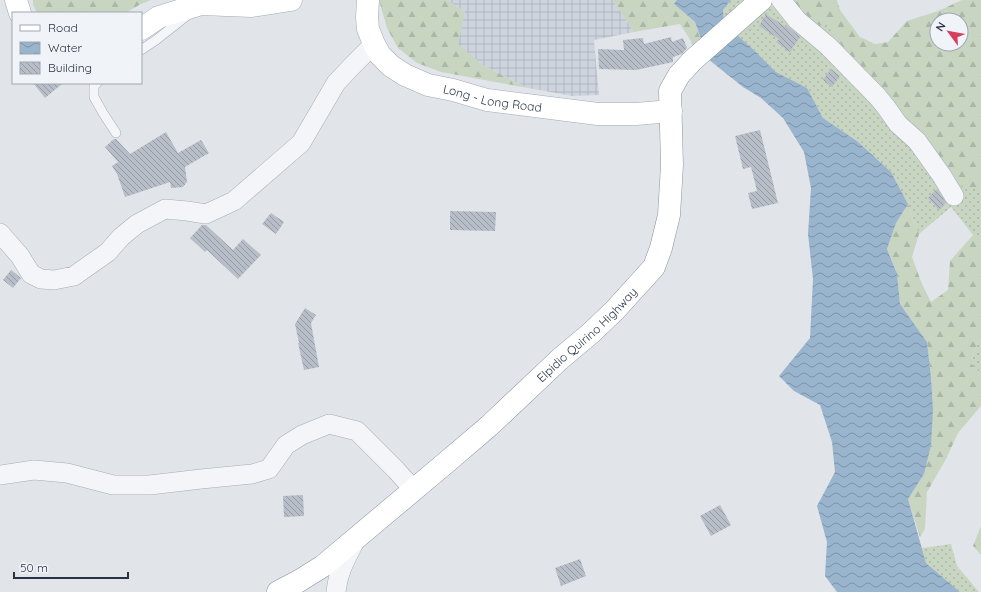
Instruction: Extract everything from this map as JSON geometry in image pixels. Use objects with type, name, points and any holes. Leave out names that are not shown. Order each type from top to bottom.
[{"type":"main road","points":[[16,0],[20,12]]},
{"type":"main road","points":[[142,28],[159,17],[201,4],[252,6],[290,0]]},
{"type":"main road","name":"Long - Long Road","points":[[368,0],[368,29],[380,54],[391,66],[405,75],[428,84],[487,100],[598,114],[636,114],[671,111]]},
{"type":"main road","name":"Elpidio Quirino Highway","points":[[278,592],[323,566],[489,426],[560,359],[591,333],[615,310],[654,268],[661,248],[669,215],[672,165],[670,91],[678,75],[761,0]]},
{"type":"street","points":[[781,0],[797,20],[828,46],[877,96],[898,124],[917,141],[942,176],[954,196]]},
{"type":"street","points":[[0,233],[20,256],[31,274],[41,279],[54,280],[74,276],[108,252],[137,224],[165,209],[206,214],[234,201],[300,143],[336,83],[374,44]]},
{"type":"street","points":[[0,475],[34,470],[67,473],[113,485],[150,485],[252,474],[269,469],[286,445],[302,435],[329,424],[358,431],[414,490]]},
{"type":"street","points":[[336,592],[341,567],[358,536]]},
{"type":"lane","points":[[142,49],[168,31],[201,4]]},
{"type":"lane","points":[[96,84],[94,86],[94,97],[116,134]]},
{"type":"shaded area","points":[[447,0],[613,0],[634,32],[594,40],[599,95],[572,96],[528,88],[484,66],[457,44],[465,12]]},
{"type":"green space","points":[[33,0],[151,0],[127,12],[36,12],[33,5]]},
{"type":"green space","points":[[379,0],[447,0],[465,12],[458,44],[484,66],[528,88],[441,72],[417,63],[398,48],[387,28]]},
{"type":"green space","points":[[613,0],[677,0],[675,5],[695,22],[701,41],[693,49],[691,41],[680,24],[634,32]]},
{"type":"green space","points":[[731,0],[743,0],[724,21],[723,10]]},
{"type":"green space","points":[[786,0],[826,23],[837,39],[981,189],[981,245],[951,207],[919,234],[908,204],[891,172],[857,141],[823,118],[807,88],[776,72],[736,34],[757,13]]},
{"type":"green space","points":[[786,0],[837,0],[840,10],[860,37],[875,44],[888,42],[907,21],[929,14],[929,52],[969,52],[969,12],[935,12],[962,0],[981,0],[981,189],[968,190],[945,173],[854,61],[826,23],[815,28]]},
{"type":"green space","points":[[908,204],[919,234],[912,257],[922,284],[931,302],[948,290],[950,261],[973,235],[981,245],[981,339],[970,362],[981,375],[981,406],[958,433],[946,459],[927,492],[925,529],[920,537],[908,499],[924,474],[933,409],[927,342],[900,304],[897,274],[887,249],[896,223]]},
{"type":"green space","points":[[981,339],[981,375],[970,362]]},
{"type":"green space","points":[[981,526],[981,555],[973,546]]},
{"type":"green space","points":[[951,544],[957,566],[979,592],[960,592],[926,563],[922,548]]},
{"type":"water","points":[[677,0],[731,0],[723,10],[724,21],[776,72],[807,88],[823,118],[857,141],[891,172],[908,204],[896,223],[887,249],[897,274],[900,304],[927,342],[933,409],[931,445],[924,474],[908,499],[926,563],[960,592],[837,592],[825,576],[827,542],[817,506],[835,472],[832,442],[820,405],[794,391],[779,376],[810,338],[813,279],[808,234],[811,188],[804,152],[783,118],[761,98],[743,87],[708,59],[695,22],[674,4]]},
{"type":"building","points":[[766,14],[786,27],[787,26],[800,37],[790,52],[776,42],[779,39],[759,26]]},
{"type":"building","points":[[671,37],[672,42],[683,38],[687,48],[682,54],[673,57],[673,62],[636,70],[599,69],[598,49],[624,50],[623,40],[643,38],[644,44]]},
{"type":"building","points":[[831,69],[840,76],[832,87],[823,80]]},
{"type":"building","points":[[34,84],[62,84],[45,98]]},
{"type":"building","points":[[760,130],[778,203],[752,209],[748,193],[757,191],[751,167],[743,169],[735,136]]},
{"type":"building","points":[[166,132],[178,153],[201,140],[209,153],[185,167],[187,182],[183,187],[171,188],[170,182],[125,197],[117,174],[112,166],[118,162],[105,147],[116,139],[130,154]]},
{"type":"building","points":[[937,189],[946,203],[939,210],[928,198]]},
{"type":"building","points":[[450,211],[496,212],[495,231],[450,230]]},
{"type":"building","points":[[271,213],[284,222],[276,234],[262,224]]},
{"type":"building","points":[[202,225],[206,225],[233,250],[243,239],[261,255],[238,279],[207,250],[205,252],[190,238]]},
{"type":"building","points":[[11,270],[21,278],[13,288],[3,280]]},
{"type":"building","points":[[305,308],[316,315],[311,323],[319,367],[304,370],[295,324]]},
{"type":"building","points":[[303,495],[304,516],[284,517],[283,496]]},
{"type":"building","points":[[720,505],[731,525],[711,536],[700,516]]},
{"type":"building","points":[[580,559],[586,576],[561,586],[555,568]]}]
